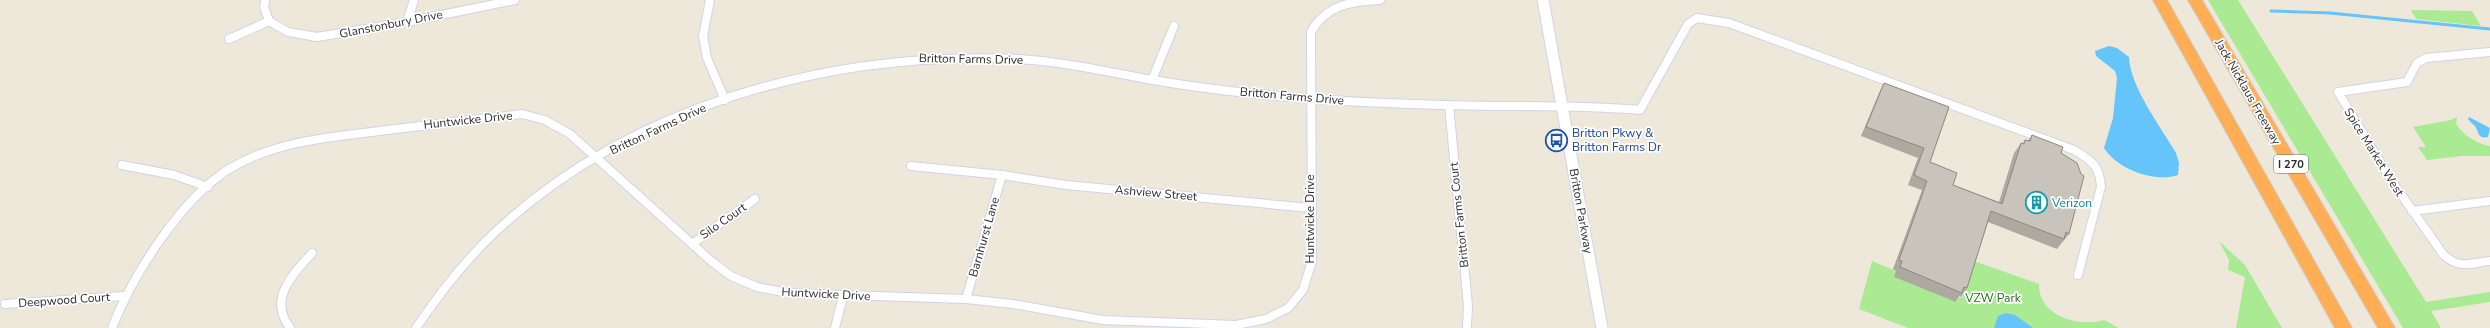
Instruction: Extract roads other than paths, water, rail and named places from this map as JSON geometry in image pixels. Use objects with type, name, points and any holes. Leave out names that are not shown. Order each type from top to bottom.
[{"type":"highway","name":"I 270","points":[[2160,0],[2344,328]]},
{"type":"highway","name":"Jack Nicklaus Freeway","points":[[2195,0],[2387,328]]},
{"type":"main road","name":"Britton Parkway","points":[[1543,0],[1602,328]]},
{"type":"street","points":[[229,39],[269,21],[264,6],[265,0]]},
{"type":"street","points":[[407,22],[414,0]]},
{"type":"street","name":"Glanstonbury Drive","points":[[269,21],[288,32],[317,36],[407,22],[515,0]]},
{"type":"street","points":[[710,0],[703,36],[707,58],[725,100]]},
{"type":"street","name":"Huntwicke Drive","points":[[112,328],[124,296],[152,253],[188,208],[208,187],[227,171],[282,145],[314,139],[499,115],[522,114],[545,120],[570,134],[692,244],[731,276],[757,287],[788,293],[966,299],[1013,304],[1103,320],[1236,325],[1258,322],[1276,316],[1291,305],[1303,292],[1312,261],[1309,45],[1315,23],[1324,13],[1335,6],[1349,2],[1380,0]]},
{"type":"street","name":"Britton Farms Drive","points":[[416,328],[433,303],[469,259],[499,228],[547,189],[596,157],[655,127],[725,100],[776,84],[839,68],[909,59],[955,57],[1018,59],[1087,67],[1152,80],[1310,99],[1449,105],[1600,105],[1640,110],[1688,24],[1697,18],[1729,23],[2074,150],[2096,163],[2101,176],[2101,187],[2078,275]]},
{"type":"street","points":[[1152,80],[1174,26]]},
{"type":"street","name":"Spice Market West","points":[[2490,52],[2426,58],[2417,63],[2407,82],[2338,92],[2412,211],[2445,258],[2450,262],[2459,265],[2490,261]]},
{"type":"street","name":"Britton Farms Court","points":[[1449,105],[1468,306],[1467,326]]},
{"type":"street","points":[[122,165],[174,175],[208,187]]},
{"type":"street","name":"Ashview Street","points":[[912,166],[1002,174],[1066,185],[1311,208]]},
{"type":"street","name":"Barnhurst Lane","points":[[966,299],[1002,174]]},
{"type":"street","name":"Silo Court","points":[[692,244],[755,199]]},
{"type":"street","points":[[2412,211],[2490,201]]},
{"type":"street","points":[[290,328],[283,321],[281,297],[293,274],[312,253]]},
{"type":"street","name":"Deepwood Court","points":[[5,304],[124,296]]},
{"type":"street","points":[[835,328],[843,296]]},
{"type":"water","points":[[2109,46],[2117,48],[2129,57],[2131,69],[2140,94],[2176,153],[2179,163],[2178,175],[2168,177],[2147,176],[2127,168],[2110,156],[2104,148],[2113,118],[2117,78],[2115,71],[2096,56],[2095,51]]},
{"type":"water","points":[[2469,117],[2490,128],[2488,137],[2482,137],[2478,133],[2475,126],[2468,119]]},
{"type":"water","points":[[2006,313],[2015,315],[2033,328],[1994,328],[1998,316]]},
{"type":"waterway","points":[[2271,11],[2330,13],[2490,29]]},
{"type":"place","name":"Britton Pkwy & Britton Farms Dr","points":[[1557,140]]},
{"type":"place","name":"Verizon","points":[[2036,203]]},
{"type":"park label","name":"VZW Park","points":[[1993,298]]}]
